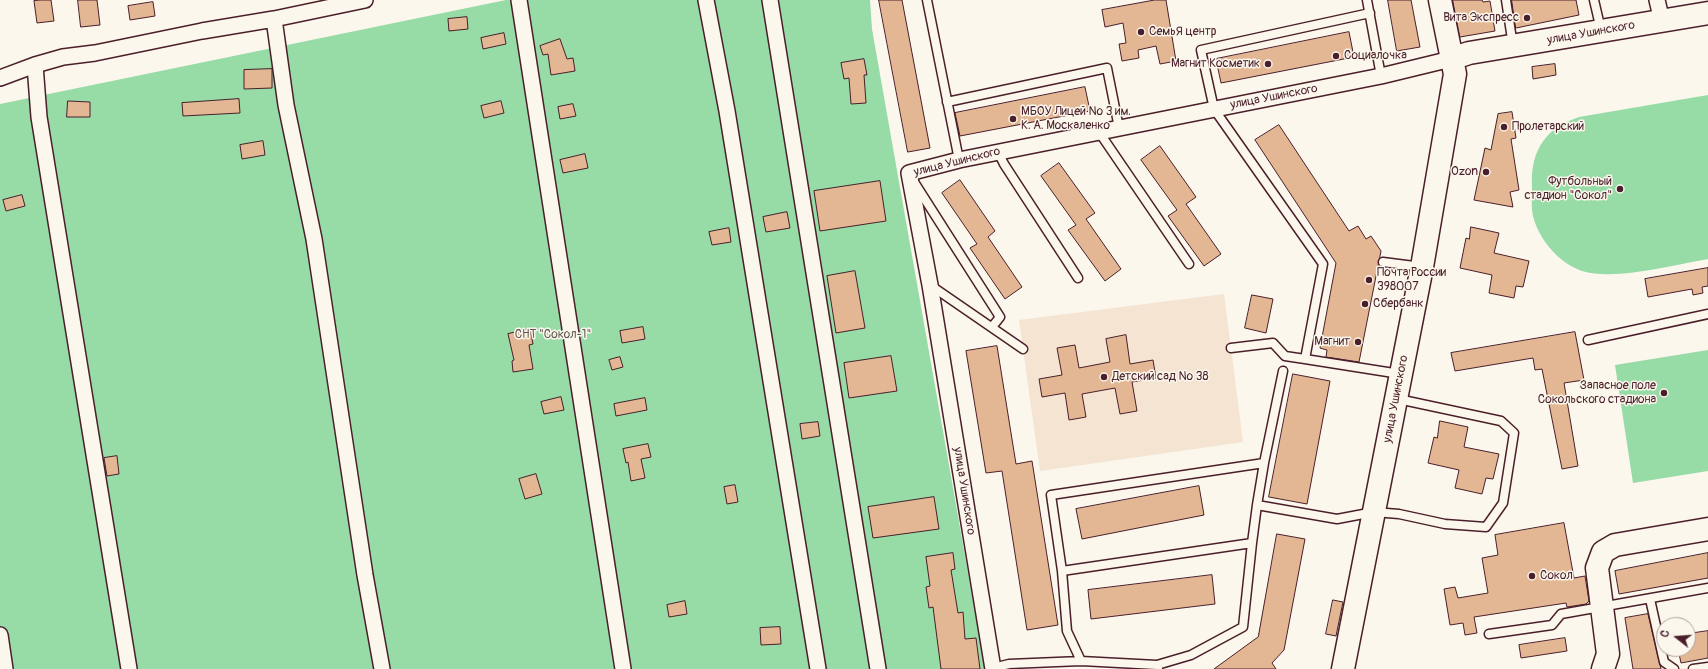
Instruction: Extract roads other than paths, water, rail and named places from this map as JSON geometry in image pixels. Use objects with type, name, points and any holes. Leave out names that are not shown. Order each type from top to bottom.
[{"type":"street","points":[[0,78],[63,57],[95,53],[365,0]]},
{"type":"street","points":[[519,0],[623,669]]},
{"type":"street","points":[[706,0],[727,111],[818,669]]},
{"type":"street","points":[[770,0],[878,669]]},
{"type":"street","points":[[1440,0],[1451,58]]},
{"type":"street","name":"улица Ушинского","points":[[993,668],[930,285],[909,173],[959,160],[1381,76],[1469,53],[1601,31],[1660,10],[1708,13]]},
{"type":"street","points":[[274,19],[286,105],[314,239],[365,575],[382,669]]},
{"type":"street","name":"улица Ушинского","points":[[1343,669],[1422,267],[1455,74],[1451,58]]},
{"type":"street","points":[[36,65],[39,117],[129,669]]},
{"type":"street","points":[[1603,669],[1608,654],[1597,568],[1603,552],[1615,545],[1708,529]]},
{"type":"street","points":[[0,636],[5,669]]},
{"type":"lane","points":[[927,0],[959,160]]},
{"type":"lane","points":[[1367,0],[1381,76]]},
{"type":"lane","points":[[1506,0],[1513,46]]},
{"type":"lane","points":[[1594,0],[1601,31]]},
{"type":"lane","points":[[1305,359],[1323,264],[1214,109],[1201,50],[1370,14]]},
{"type":"lane","points":[[947,102],[1107,68],[1119,128]]},
{"type":"lane","points":[[1099,132],[1189,264]]},
{"type":"lane","points":[[998,152],[1004,164],[1078,278]]},
{"type":"lane","points":[[909,173],[1000,317],[992,327]]},
{"type":"lane","points":[[1383,262],[1422,267]]},
{"type":"lane","points":[[930,285],[1023,349]]},
{"type":"lane","points":[[1588,340],[1708,314]]},
{"type":"lane","points":[[1231,348],[1273,343],[1285,356],[1401,374]]},
{"type":"lane","points":[[993,668],[1010,664],[1081,661],[1157,667],[1191,656],[1243,627],[1257,506],[1264,463],[1283,371]]},
{"type":"lane","points":[[1257,506],[1337,519],[1374,512],[1399,514],[1445,524],[1486,527],[1504,503],[1514,433],[1501,421],[1396,399]]},
{"type":"lane","points":[[1081,661],[1067,631],[1062,571],[1051,495],[1264,463]]},
{"type":"lane","points":[[1062,571],[1252,543]]},
{"type":"lane","points":[[1489,634],[1552,625],[1561,614],[1708,588]]},
{"type":"lane","points":[[1650,599],[1664,662],[1674,669]]},
{"type":"lane","points":[[1693,669],[1708,667]]},
{"type":"place","name":"Вита Экспресс","points":[[1527,18]]},
{"type":"place","name":"СемьЯ центр","points":[[1141,32]]},
{"type":"place","name":"Социалочка","points":[[1336,56]]},
{"type":"place","name":"Магнит Косметик","points":[[1268,64]]},
{"type":"place","name":"МБОУ Лицей № 3 им. К. А. Москаленко","points":[[1013,119]]},
{"type":"place","name":"Пролетарский","points":[[1504,127]]},
{"type":"place","name":"Ozon","points":[[1486,172]]},
{"type":"place","name":"Футбольный стадион \"Сокол\"","points":[[1620,189]]},
{"type":"place","name":"Почта России 398007","points":[[1369,280]]},
{"type":"place","name":"Сбербанк","points":[[1365,304]]},
{"type":"place","name":"Магнит","points":[[1358,342]]},
{"type":"place","name":"Детский сад № 38","points":[[1104,377]]},
{"type":"place","name":"Запасное поле Сокольского стадиона","points":[[1664,393]]},
{"type":"place","name":"Сокол","points":[[1532,576]]},
{"type":"park label","name":"СНТ \"Сокол-1\"","points":[[553,335]]}]
